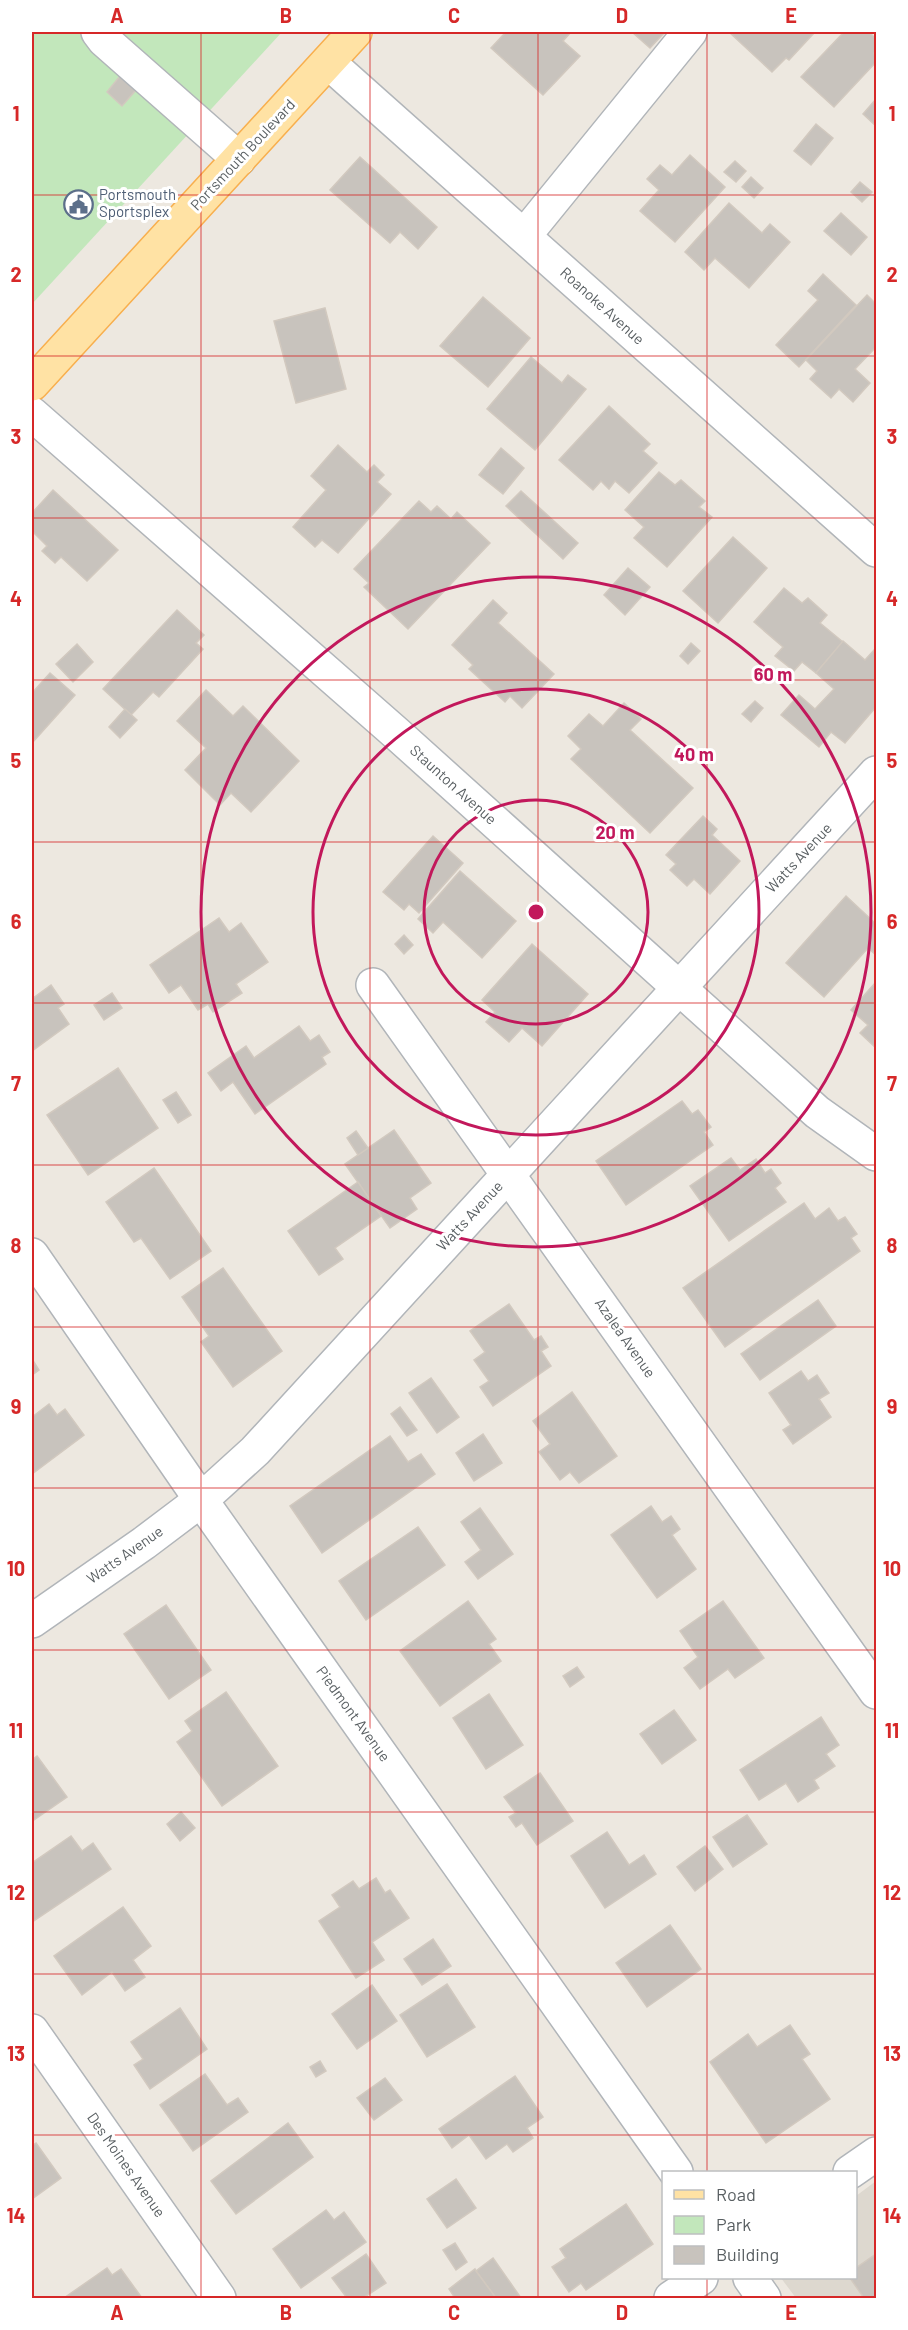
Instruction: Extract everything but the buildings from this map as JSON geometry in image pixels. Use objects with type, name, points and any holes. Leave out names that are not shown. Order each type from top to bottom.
[{"type":"main road","name":"Portsmouth Boulevard","points":[[32,384],[355,32]]},
{"type":"street","points":[[98,32],[104,40],[239,159]]},
{"type":"street","points":[[524,236],[690,32]]},
{"type":"street","name":"Roanoke Avenue","points":[[328,62],[876,550]]},
{"type":"street","name":"Staunton Avenue","points":[[32,414],[396,733],[818,1112],[876,1154]]},
{"type":"street","name":"Watts Avenue","points":[[32,1621],[144,1544],[201,1500],[255,1451],[876,773]]},
{"type":"street","name":"Azalea Avenue","points":[[374,985],[876,1692]]},
{"type":"street","name":"Piedmont Avenue","points":[[32,1255],[201,1500],[675,2171]]},
{"type":"street","name":"Des Moines Avenue","points":[[32,2031],[219,2298]]},
{"type":"street","points":[[851,2171],[876,2154]]},
{"type":"street","points":[[671,2298],[698,2279]]},
{"type":"street","points":[[751,2279],[764,2298]]},
{"type":"shaded area","points":[[876,2181],[876,2298],[796,2298],[782,2279],[857,2279],[857,2195]]},
{"type":"green space","name":"Portsmouth Sportsplex","points":[[32,32],[282,32],[32,304]]},
{"type":"place","name":"Portsmouth Sportsplex","points":[[78,204]]}]
